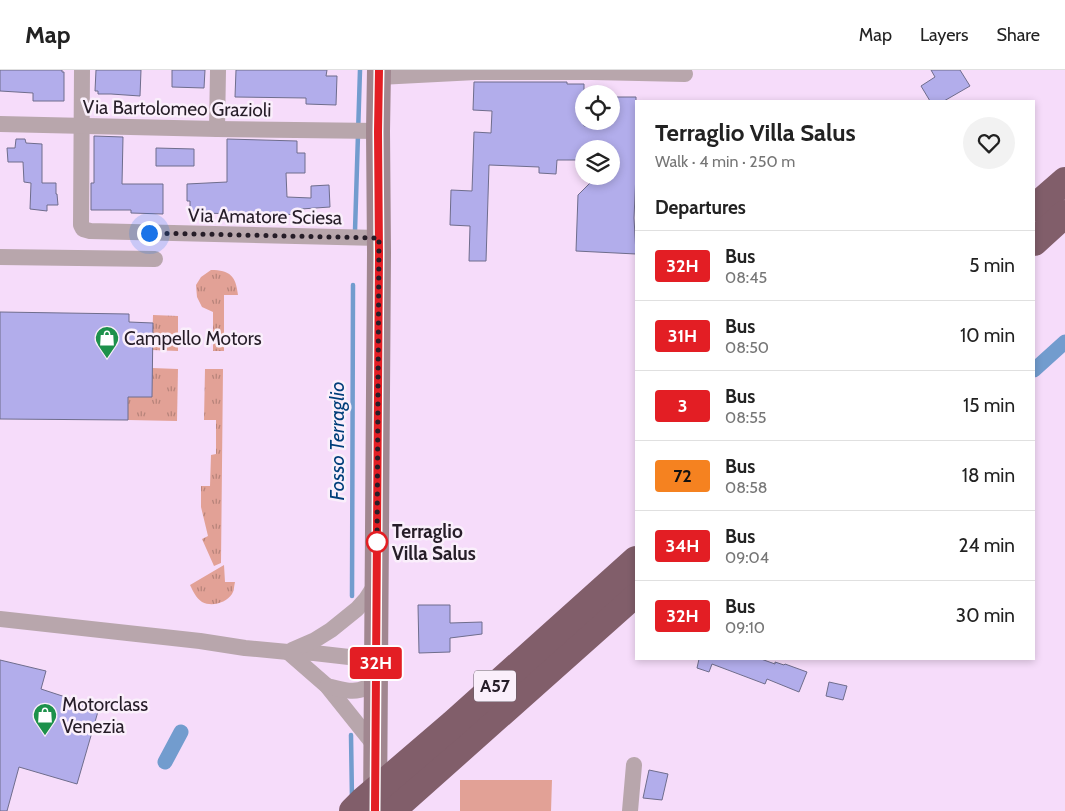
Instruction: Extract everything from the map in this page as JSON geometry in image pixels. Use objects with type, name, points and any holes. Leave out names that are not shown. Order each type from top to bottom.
[{"type":"highway","points":[[1035,207],[1065,181]]},
{"type":"highway","points":[[1035,241],[1065,214]]},
{"type":"highway","name":"A57","points":[[353,811],[363,800],[453,724],[635,561]]},
{"type":"highway","name":"A57","points":[[391,811],[635,594]]},
{"type":"main road","points":[[375,811],[379,238],[374,132],[379,74]]},
{"type":"street","points":[[82,70],[82,126]]},
{"type":"street","points":[[217,129],[218,70]]},
{"type":"street","points":[[379,74],[476,72],[685,74]]},
{"type":"street","name":"Via Bartolomeo Grazioli","points":[[0,124],[374,132]]},
{"type":"street","name":"Via Amatore Sciesa","points":[[82,126],[81,225],[83,229],[90,231],[379,238]]},
{"type":"street","points":[[0,257],[155,259]]},
{"type":"street","points":[[288,652],[315,640],[331,630],[366,600],[377,582]]},
{"type":"street","points":[[0,618],[246,648],[349,656],[362,661],[376,674],[366,688],[354,691],[327,686]]},
{"type":"street","points":[[288,652],[327,686],[375,746]]},
{"type":"street","points":[[630,811],[634,765]]},
{"type":"green space","points":[[211,270],[223,271],[231,275],[237,288],[238,295],[224,295],[224,351],[213,351],[213,312],[202,307],[197,297],[196,285],[201,277]]},
{"type":"green space","points":[[153,315],[178,316],[178,351],[152,350]]},
{"type":"green space","points":[[152,368],[178,369],[177,421],[128,420],[128,397]]},
{"type":"green space","points":[[205,369],[223,369],[221,563],[214,566],[202,539],[208,536],[201,507],[201,486],[210,486],[211,455],[216,454],[216,420],[204,420]]},
{"type":"green space","points":[[224,565],[225,582],[235,582],[232,594],[226,600],[218,603],[202,602],[190,585]]},
{"type":"green space","points":[[460,780],[552,780],[551,811],[460,811]]},
{"type":"building","points":[[0,70],[62,70],[64,72],[64,101],[33,101],[33,93],[0,91]]},
{"type":"building","points":[[96,70],[141,70],[140,96],[98,94],[98,91],[95,91]]},
{"type":"building","points":[[172,70],[205,70],[204,88],[172,87]]},
{"type":"building","points":[[236,70],[327,70],[326,76],[337,76],[336,105],[306,104],[306,98],[235,97]]},
{"type":"building","points":[[931,70],[960,70],[970,86],[946,100],[929,100],[921,86],[935,77]]},
{"type":"building","points":[[474,82],[567,82],[567,84],[584,84],[575,85],[575,130],[620,130],[620,97],[636,97],[635,254],[576,251],[578,195],[588,185],[620,185],[620,140],[575,140],[575,160],[557,160],[556,174],[539,173],[539,167],[489,165],[486,261],[469,261],[470,226],[450,225],[451,190],[472,191],[474,132],[491,133],[492,111],[473,110]]},
{"type":"building","points":[[94,136],[123,137],[122,184],[163,184],[163,214],[131,213],[131,210],[91,210],[91,183],[94,183]]},
{"type":"building","points":[[16,139],[25,139],[26,143],[42,144],[42,183],[56,183],[58,205],[47,205],[47,211],[30,209],[31,183],[24,182],[23,162],[8,162],[7,148],[15,148]]},
{"type":"building","points":[[227,139],[297,141],[297,153],[305,153],[305,173],[286,173],[287,197],[311,198],[311,186],[329,185],[330,207],[301,209],[301,215],[190,213],[190,201],[187,201],[187,184],[227,182]]},
{"type":"building","points":[[156,148],[194,149],[194,166],[156,166]]},
{"type":"building","points":[[0,312],[129,314],[129,322],[153,323],[152,397],[128,397],[128,420],[0,419]]},
{"type":"building","points":[[418,605],[450,605],[450,623],[482,622],[482,634],[450,638],[450,652],[419,653]]},
{"type":"building","name":"Motorclass Venezia","points":[[0,660],[46,671],[41,689],[99,708],[77,784],[19,767],[7,811],[0,811]]},
{"type":"building","points":[[699,660],[764,660],[775,664],[775,662],[785,664],[807,672],[799,692],[767,679],[765,684],[712,664],[709,672],[697,668]]},
{"type":"building","points":[[829,682],[847,686],[843,700],[826,696]]},
{"type":"building","points":[[649,770],[668,774],[662,800],[643,798]]},
{"type":"waterway","name":"Fosso Terraglio","points":[[355,231],[360,70]]},
{"type":"waterway","name":"Fosso Terraglio","points":[[352,596],[353,285]]},
{"type":"waterway","points":[[1035,369],[1065,342]]},
{"type":"waterway","points":[[165,762],[181,732]]},
{"type":"waterway","name":"Fosso Terraglio","points":[[351,735],[352,799]]},
{"type":"bus line","name":"32H","points":[[375,811],[379,70]]},
{"type":"place","name":"Campello Motors","points":[[107,359]]},
{"type":"place","name":"Terraglio Villa Salus","points":[[377,542]]},
{"type":"place","name":"Motorclass Venezia","points":[[45,736]]},
{"type":"route","points":[[149,233],[379,238],[377,546],[377,542]]}]
